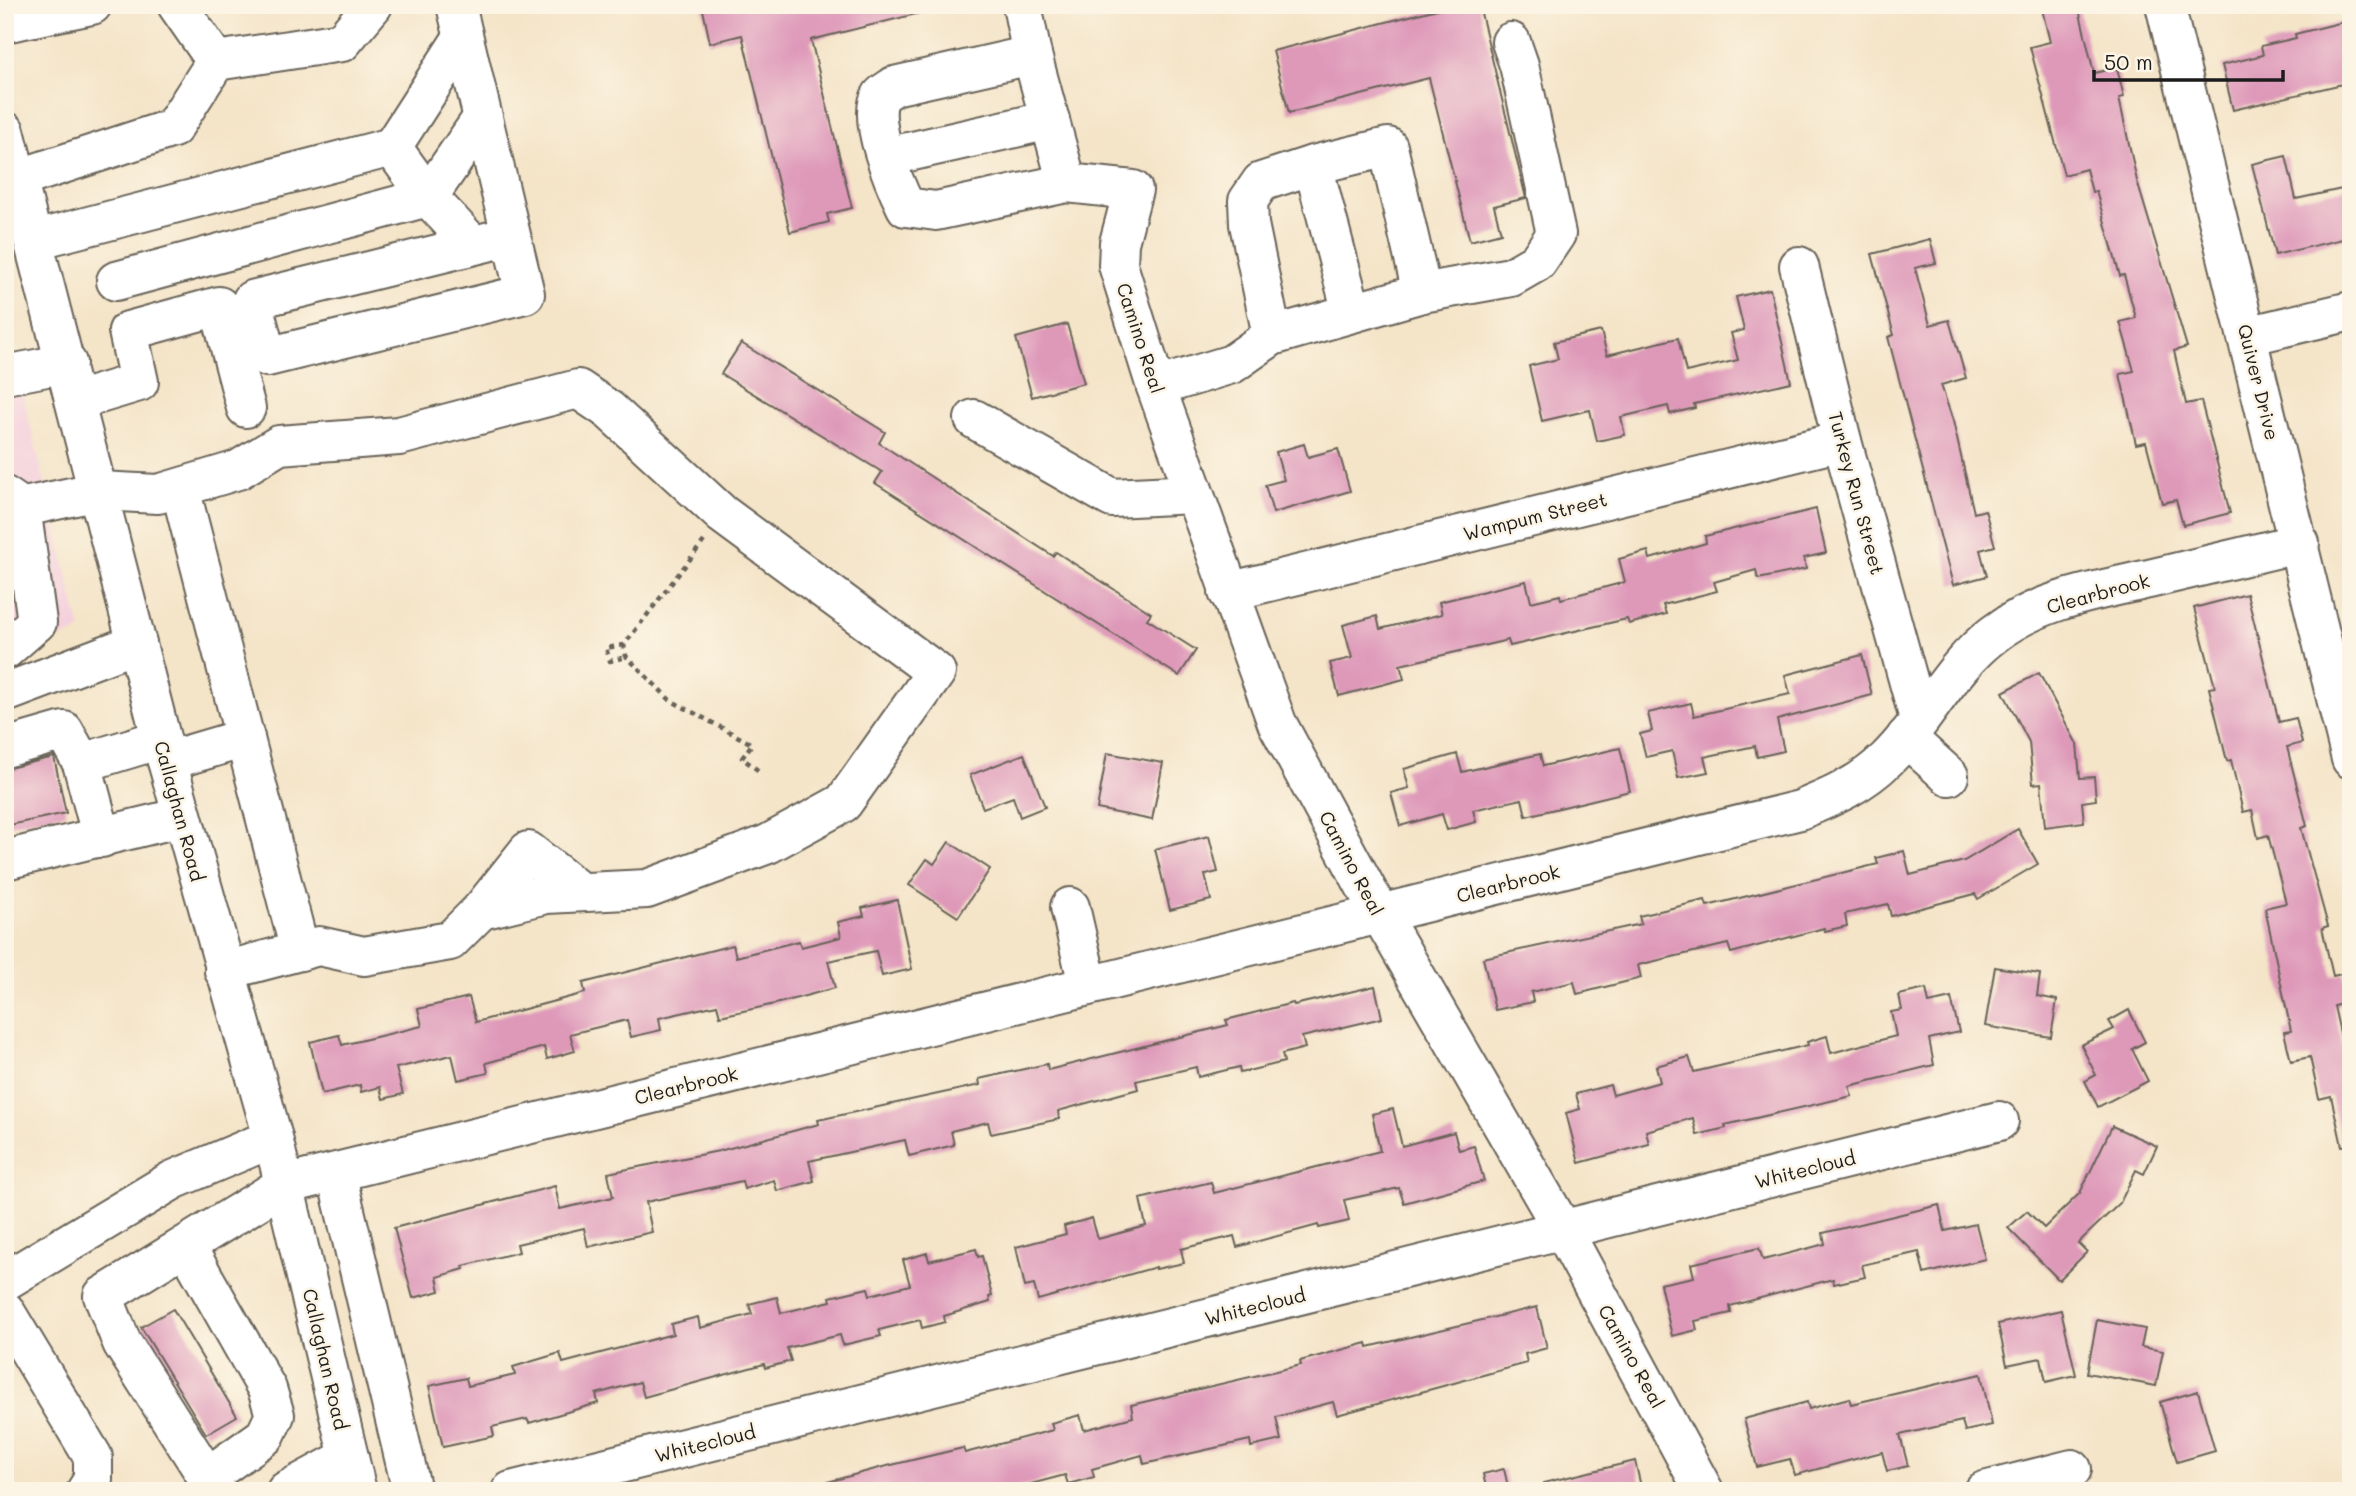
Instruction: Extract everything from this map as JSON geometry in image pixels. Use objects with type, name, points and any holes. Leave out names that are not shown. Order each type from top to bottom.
[{"type":"street","points":[[5,23],[92,5]]},
{"type":"street","points":[[177,5],[216,61]]},
{"type":"street","points":[[11,181],[173,128],[216,61],[342,42],[373,5]]},
{"type":"street","points":[[1022,5],[1032,55],[1067,183],[936,211],[906,207],[890,176],[877,113],[881,97],[894,86],[1032,55]]},
{"type":"street","name":"Quiver Drive","points":[[2165,5],[2300,543],[2342,680],[2351,759]]},
{"type":"street","points":[[459,21],[483,117],[525,294],[267,357],[252,300],[511,236]]},
{"type":"street","points":[[35,240],[392,147],[459,21]]},
{"type":"street","points":[[1157,387],[1232,364],[1272,336],[1422,293],[1511,278],[1537,262],[1556,234],[1520,65],[1511,41]]},
{"type":"street","points":[[116,281],[428,197],[483,117]]},
{"type":"street","points":[[886,157],[1050,120]]},
{"type":"street","name":"Callaghan Road","points":[[5,131],[11,181],[35,240],[164,750],[273,1138],[353,1474]]},
{"type":"street","points":[[392,147],[428,197],[473,245]]},
{"type":"street","points":[[1272,336],[1249,224],[1248,201],[1261,182],[1313,165],[1388,147],[1422,293]]},
{"type":"street","points":[[1313,165],[1352,313]]},
{"type":"street","name":"Camino Real","points":[[1067,183],[1133,190],[1119,243],[1118,265],[1228,592],[1277,723],[1380,914],[1563,1230],[1704,1491]]},
{"type":"street","name":"Turkey Run Street","points":[[1799,266],[1913,728]]},
{"type":"street","points":[[76,401],[139,382],[128,331],[219,306],[246,408]]},
{"type":"street","points":[[2247,336],[2351,311]]},
{"type":"street","points":[[5,375],[67,363]]},
{"type":"street","points":[[5,650],[37,622],[10,504],[99,491],[158,494],[238,470],[279,445],[399,436],[578,389],[609,410],[727,518],[936,672],[843,803],[768,844],[646,890],[546,894],[481,910],[450,941],[364,957],[319,946],[224,971]]},
{"type":"street","points":[[974,419],[1112,498],[1194,494]]},
{"type":"street","name":"Wampum Street","points":[[1228,592],[1842,440]]},
{"type":"street","points":[[180,488],[300,951]]},
{"type":"street","name":"Clearbrook","points":[[212,1484],[122,1343],[103,1296],[284,1185],[1800,810],[1856,783],[1887,759],[1954,671],[1975,649],[1998,631],[2034,610],[2077,596],[2300,543]]},
{"type":"street","points":[[5,693],[137,643]]},
{"type":"street","points":[[1913,728],[1949,776]]},
{"type":"street","points":[[5,748],[64,731],[82,763],[102,838]]},
{"type":"street","points":[[82,763],[245,738]]},
{"type":"street","points":[[5,860],[182,817]]},
{"type":"street","points":[[1070,907],[1088,985]]},
{"type":"street","name":"Whitecloud","points":[[511,1491],[1999,1121]]},
{"type":"street","points":[[5,1281],[173,1180],[273,1138]]},
{"type":"street","points":[[336,1173],[412,1491]]},
{"type":"street","points":[[186,1245],[267,1389],[275,1415],[265,1436],[212,1484]]},
{"type":"street","points":[[5,1311],[93,1457],[93,1480],[86,1491]]},
{"type":"street","points":[[1984,1491],[2072,1469]]},
{"type":"street","points":[[286,1491],[353,1474]]},
{"type":"path","points":[[626,657],[610,661],[606,648],[624,645],[699,546],[727,518]]},
{"type":"path","points":[[624,645],[626,657],[670,700],[752,744],[742,758],[759,771]]},
{"type":"shaded area","points":[[5,323],[81,630],[5,659]]},
{"type":"building","points":[[702,5],[919,5],[920,13],[811,40],[852,208],[827,214],[829,222],[790,232],[742,35],[710,43]]},
{"type":"building","points":[[1440,5],[1479,5],[1526,198],[1494,206],[1501,233],[1470,241],[1429,78],[1289,113],[1273,51],[1441,8]]},
{"type":"building","points":[[2041,5],[2078,5],[2094,73],[2117,68],[2124,97],[2119,98],[2137,181],[2187,347],[2174,351],[2186,404],[2201,401],[2230,513],[2183,525],[2176,500],[2162,503],[2146,442],[2136,444],[2120,374],[2134,371],[2120,322],[2136,318],[2124,275],[2120,276],[2096,191],[2092,192],[2086,169],[2064,175],[2030,47],[2050,42]]},
{"type":"building","points":[[2351,20],[2351,82],[2233,110],[2222,65],[2263,55],[2261,46],[2296,38],[2295,34]]},
{"type":"building","points":[[2286,156],[2296,199],[2351,187],[2351,237],[2275,255],[2252,164]]},
{"type":"building","points":[[1930,239],[1936,263],[1915,268],[1930,325],[1949,320],[1966,378],[1941,385],[1953,421],[1974,513],[1985,510],[1995,546],[1980,550],[1987,576],[1953,585],[1888,337],[1894,335],[1872,254]]},
{"type":"building","points":[[1770,289],[1791,382],[1694,404],[1695,408],[1670,414],[1668,406],[1621,417],[1625,435],[1597,441],[1590,410],[1542,421],[1529,366],[1558,359],[1554,342],[1601,331],[1607,355],[1678,338],[1686,372],[1738,360],[1731,333],[1744,330],[1736,297]]},
{"type":"building","points":[[1067,324],[1084,383],[1032,397],[1016,338]]},
{"type":"building","points":[[741,343],[885,432],[879,443],[1053,556],[1056,552],[1151,613],[1147,619],[1196,650],[1179,676],[875,483],[882,472],[721,374]]},
{"type":"building","points":[[1304,444],[1308,457],[1338,449],[1350,491],[1273,513],[1265,485],[1284,480],[1276,452]]},
{"type":"building","points":[[1816,509],[1826,553],[1804,558],[1806,569],[1758,579],[1756,570],[1714,582],[1717,591],[1663,605],[1666,614],[1629,624],[1627,619],[1510,646],[1508,640],[1400,665],[1404,679],[1339,696],[1330,663],[1352,658],[1343,625],[1377,616],[1380,629],[1442,614],[1439,602],[1526,581],[1531,602],[1560,595],[1561,599],[1625,582],[1619,559],[1648,551],[1650,559],[1706,543],[1705,536]]},
{"type":"building","points":[[2247,594],[2279,722],[2296,718],[2302,743],[2287,747],[2307,826],[2301,828],[2328,926],[2322,928],[2333,976],[2345,973],[2351,1001],[2334,1006],[2344,1051],[2351,1050],[2351,1145],[2342,1146],[2331,1096],[2319,1099],[2310,1057],[2291,1061],[2284,1032],[2291,1031],[2265,908],[2286,903],[2268,835],[2258,838],[2252,810],[2243,812],[2231,760],[2227,761],[2209,688],[2215,687],[2194,608]]},
{"type":"building","points":[[1862,655],[1872,695],[1777,720],[1784,751],[1757,757],[1755,746],[1704,757],[1708,772],[1678,778],[1672,751],[1646,757],[1640,734],[1652,731],[1648,713],[1691,703],[1694,716],[1790,694],[1785,675]]},
{"type":"building","points":[[2039,673],[2077,744],[2080,778],[2094,777],[2096,800],[2082,802],[2084,822],[2045,827],[2041,783],[2033,784],[2029,742],[2003,692]]},
{"type":"building","points":[[1620,748],[1630,791],[1526,816],[1522,799],[1473,810],[1476,822],[1447,830],[1442,814],[1400,826],[1391,793],[1409,788],[1404,769],[1457,754],[1462,772],[1540,754],[1543,766]]},
{"type":"building","points":[[1107,753],[1163,763],[1152,820],[1097,809]]},
{"type":"building","points":[[1024,754],[1045,807],[1020,817],[1013,797],[983,808],[970,775]]},
{"type":"building","points":[[54,757],[66,813],[5,826],[5,769]]},
{"type":"building","points":[[2018,829],[2038,864],[1978,899],[1975,894],[1891,916],[1888,904],[1845,914],[1847,926],[1825,931],[1824,928],[1731,953],[1728,944],[1638,965],[1641,978],[1577,994],[1574,982],[1531,992],[1533,1002],[1495,1010],[1483,958],[1641,924],[1639,916],[1705,900],[1707,906],[1878,864],[1876,858],[1904,851],[1910,875],[1964,861]]},
{"type":"building","points":[[1209,836],[1218,872],[1205,875],[1211,900],[1170,910],[1155,849]]},
{"type":"building","points":[[949,842],[990,869],[958,917],[909,885],[927,859],[934,864]]},
{"type":"building","points":[[897,900],[912,969],[882,976],[876,951],[828,961],[835,988],[775,1004],[720,1016],[717,1005],[659,1018],[661,1030],[631,1037],[627,1020],[570,1034],[575,1051],[547,1059],[544,1047],[486,1063],[488,1073],[458,1080],[452,1055],[396,1068],[403,1094],[383,1099],[380,1087],[361,1092],[360,1085],[322,1094],[310,1042],[339,1035],[342,1045],[422,1026],[418,1009],[469,997],[476,1022],[585,993],[583,983],[733,945],[736,957],[799,941],[801,947],[841,937],[838,922],[864,916],[862,908]]},
{"type":"building","points":[[1995,967],[2040,974],[2037,996],[2057,1000],[2051,1037],[1985,1026]]},
{"type":"building","points":[[1375,986],[1382,1018],[1302,1037],[1305,1048],[1282,1054],[1284,1062],[1240,1073],[1239,1067],[1198,1077],[1196,1067],[1136,1081],[1138,1089],[1058,1111],[1059,1119],[991,1134],[988,1122],[951,1131],[954,1145],[909,1156],[905,1140],[809,1161],[814,1181],[777,1191],[774,1180],[744,1189],[742,1181],[646,1202],[652,1232],[588,1247],[584,1228],[517,1244],[519,1252],[463,1266],[464,1269],[437,1277],[440,1291],[413,1298],[394,1228],[555,1186],[560,1209],[613,1197],[608,1173],[719,1151],[819,1124],[818,1120],[980,1085],[979,1079],[1047,1064],[1048,1070],[1228,1025],[1226,1020]]},
{"type":"building","points":[[1926,989],[1929,1003],[1951,998],[1959,1032],[1929,1039],[1934,1065],[1849,1086],[1852,1096],[1725,1125],[1726,1128],[1697,1135],[1693,1118],[1646,1131],[1649,1144],[1579,1163],[1566,1113],[1580,1109],[1576,1094],[1610,1085],[1613,1095],[1660,1082],[1656,1066],[1689,1057],[1694,1072],[1808,1045],[1807,1042],[1827,1036],[1831,1053],[1896,1036],[1891,1012],[1902,1010],[1899,995]]},
{"type":"building","points":[[2129,1010],[2145,1042],[2132,1049],[2148,1081],[2098,1107],[2085,1081],[2096,1075],[2081,1045],[2114,1029],[2109,1021]]},
{"type":"building","points":[[1393,1109],[1402,1146],[1454,1132],[1459,1150],[1474,1146],[1484,1181],[1404,1203],[1399,1188],[1344,1200],[1349,1221],[1319,1228],[1318,1225],[1237,1247],[1234,1236],[1181,1249],[1184,1263],[1156,1267],[1038,1300],[1034,1285],[1025,1287],[1016,1247],[1066,1234],[1064,1226],[1092,1218],[1098,1239],[1146,1226],[1140,1199],[1211,1182],[1214,1193],[1380,1151],[1372,1114]]},
{"type":"building","points":[[2112,1126],[2157,1146],[2144,1174],[2136,1170],[2120,1203],[2078,1243],[2087,1252],[2059,1280],[2008,1228],[2027,1211],[2044,1228],[2080,1193]]},
{"type":"building","points":[[1939,1205],[1945,1231],[1976,1224],[1985,1259],[1924,1274],[1919,1252],[1862,1265],[1865,1277],[1834,1284],[1833,1279],[1730,1306],[1731,1313],[1695,1321],[1697,1330],[1672,1336],[1660,1284],[1694,1277],[1691,1264],[1759,1248],[1763,1260],[1825,1244],[1823,1233]]},
{"type":"building","points":[[976,1249],[978,1257],[982,1256],[992,1296],[989,1297],[990,1302],[944,1316],[945,1322],[922,1328],[920,1320],[879,1330],[881,1336],[843,1345],[840,1335],[787,1348],[791,1361],[765,1368],[764,1364],[644,1397],[640,1382],[596,1394],[598,1403],[529,1423],[527,1419],[492,1427],[494,1436],[443,1447],[429,1386],[466,1378],[468,1386],[515,1375],[513,1367],[560,1353],[563,1363],[673,1334],[671,1324],[698,1317],[700,1328],[752,1314],[749,1304],[777,1297],[781,1313],[831,1301],[830,1297],[868,1288],[870,1295],[910,1285],[903,1260],[927,1253],[929,1261]]},
{"type":"building","points":[[1537,1307],[1547,1348],[1525,1354],[1527,1363],[1337,1415],[1333,1402],[1276,1417],[1281,1440],[1251,1447],[1250,1440],[1144,1464],[1142,1455],[1092,1469],[1094,1477],[1068,1484],[1065,1475],[1004,1491],[821,1491],[820,1484],[963,1448],[965,1453],[1053,1430],[1051,1423],[1080,1415],[1084,1430],[1133,1417],[1131,1405],[1301,1365],[1300,1361],[1367,1343],[1368,1347]]},
{"type":"building","points":[[173,1309],[237,1416],[206,1434],[141,1327]]},
{"type":"building","points":[[2061,1310],[2076,1375],[2046,1382],[2041,1358],[2007,1365],[1998,1324]]},
{"type":"building","points":[[2097,1320],[2145,1329],[2141,1347],[2163,1351],[2156,1386],[2087,1373]]},
{"type":"building","points":[[1981,1374],[1992,1425],[1965,1431],[1962,1421],[1900,1435],[1908,1466],[1887,1471],[1882,1452],[1795,1475],[1790,1459],[1757,1467],[1744,1419],[1807,1402],[1809,1409],[1849,1398],[1851,1404]]},
{"type":"building","points":[[2198,1391],[2215,1451],[2177,1462],[2160,1402]]},
{"type":"building","points":[[1635,1461],[1642,1491],[1544,1491],[1543,1483]]},
{"type":"building","points":[[1504,1469],[1509,1491],[1487,1491],[1483,1474]]}]
